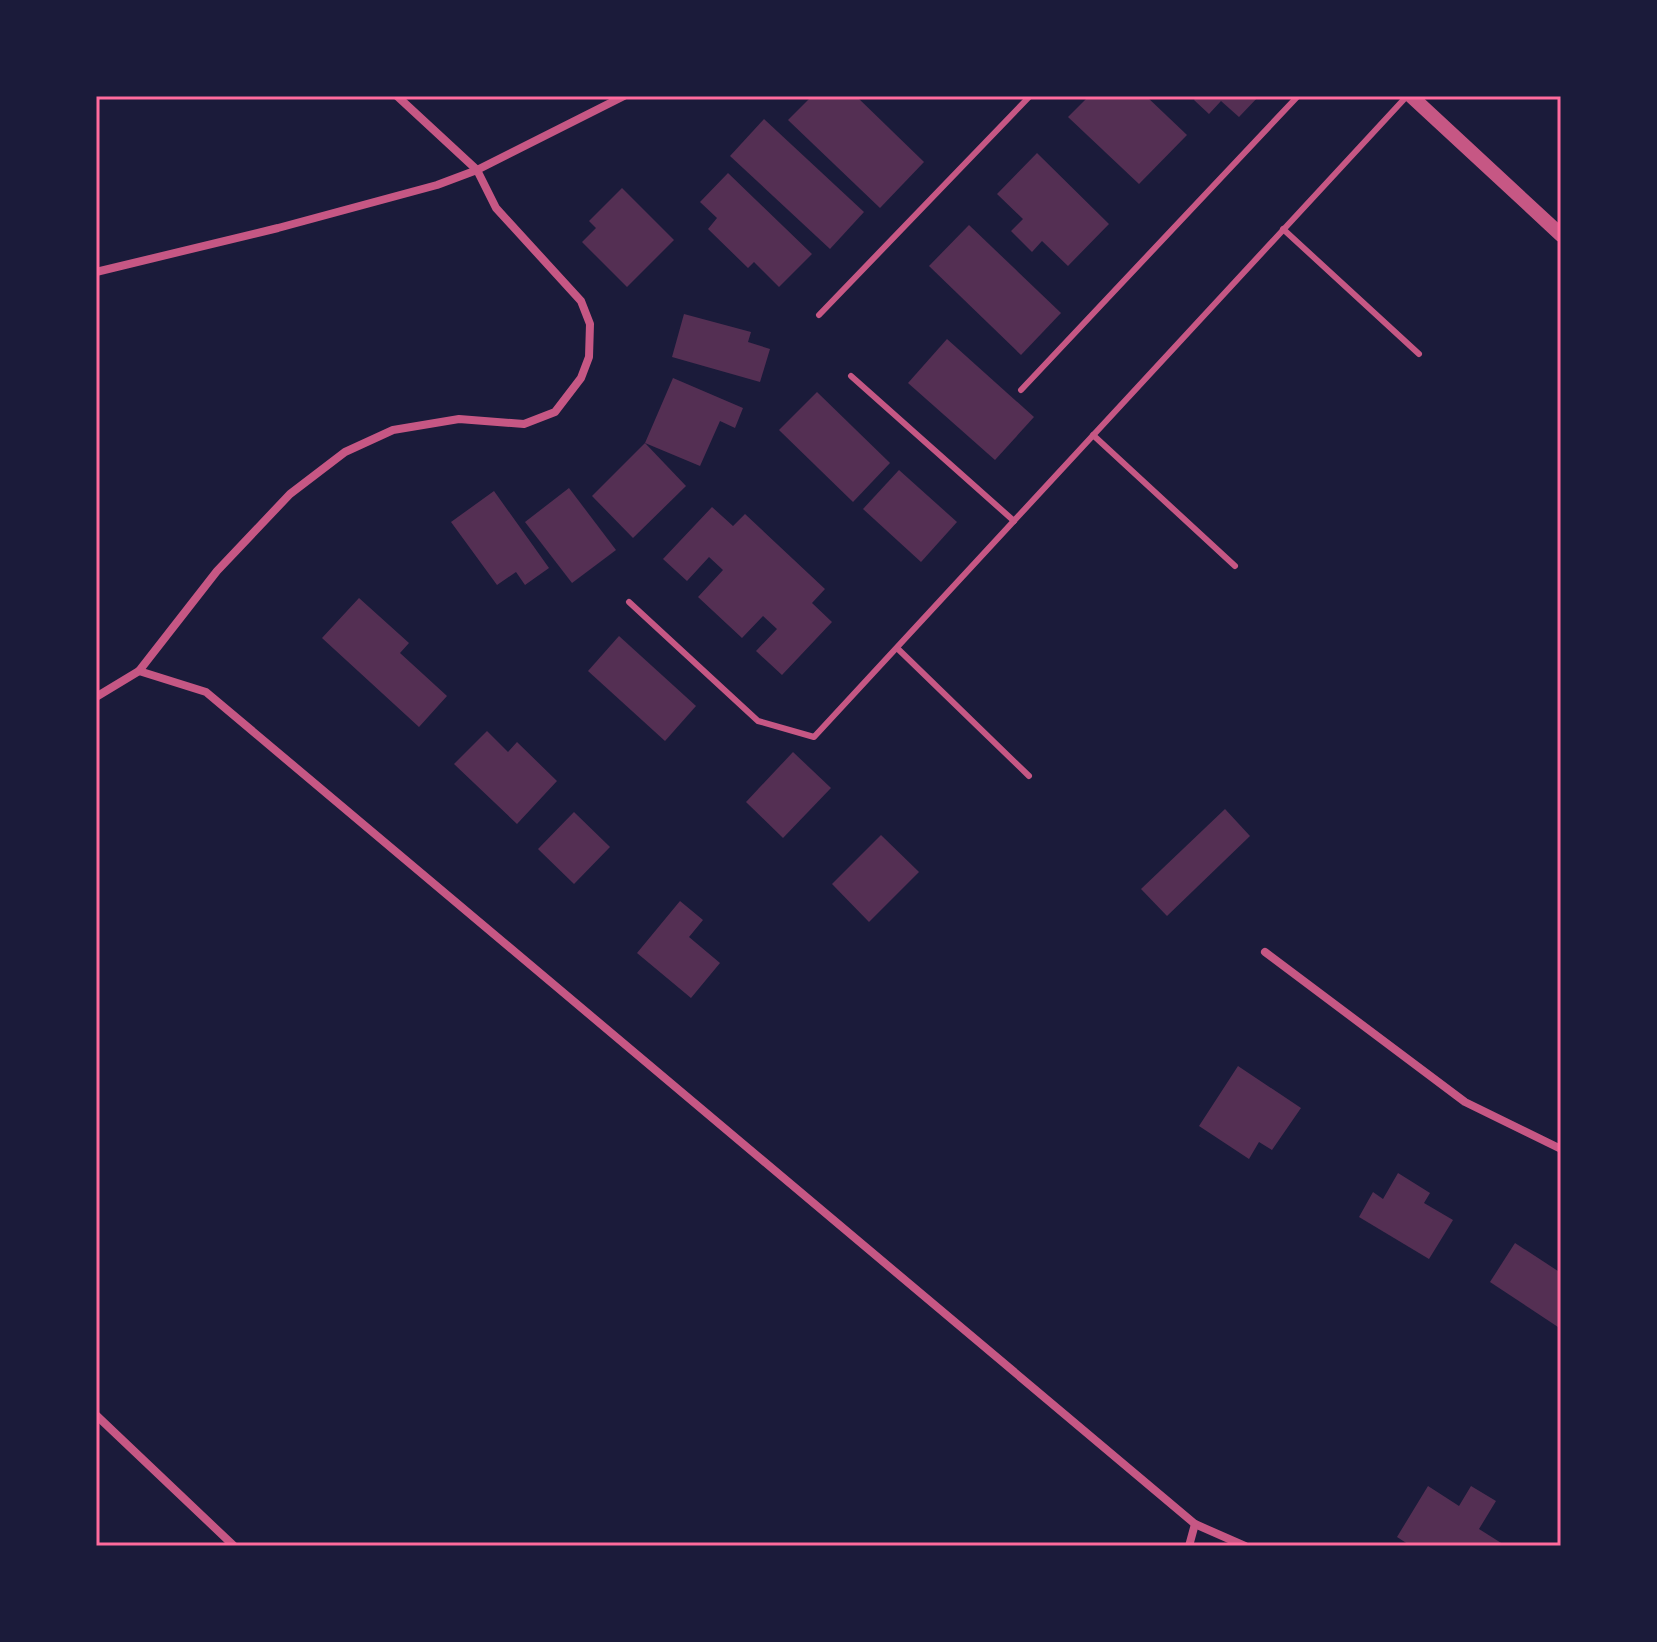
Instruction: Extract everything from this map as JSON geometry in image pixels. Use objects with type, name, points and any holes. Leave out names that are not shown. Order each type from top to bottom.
[{"type":"street","points":[[96,697],[139,671],[217,571],[290,494],[345,452],[393,430],[459,419],[524,424],[555,412],[581,378],[589,357],[590,324],[581,301],[496,208],[477,170],[397,96]]},
{"type":"street","points":[[96,272],[437,185],[477,170],[624,96]]},
{"type":"street","points":[[1409,96],[1561,235]]},
{"type":"street","points":[[139,671],[206,692],[1195,1524],[1245,1546]]},
{"type":"street","points":[[1265,952],[1465,1102],[1561,1149]]},
{"type":"street","points":[[96,1415],[234,1546]]},
{"type":"street","points":[[1189,1546],[1195,1524]]},
{"type":"lane","points":[[819,315],[1030,96]]},
{"type":"lane","points":[[1021,390],[1298,96]]},
{"type":"lane","points":[[629,602],[758,721],[814,737],[1409,96]]},
{"type":"lane","points":[[1283,229],[1419,354]]},
{"type":"lane","points":[[851,376],[1014,521]]},
{"type":"lane","points":[[1093,435],[1235,566]]},
{"type":"lane","points":[[897,648],[1029,776]]},
{"type":"building","points":[[812,96],[856,96],[924,162],[880,208],[788,120]]},
{"type":"building","points":[[1089,96],[1146,96],[1187,135],[1139,184],[1068,117]]},
{"type":"building","points":[[1197,96],[1259,96],[1239,117],[1221,101],[1209,114],[1194,100]]},
{"type":"building","points":[[764,119],[864,212],[830,249],[730,156]]},
{"type":"building","points":[[1037,153],[1109,224],[1068,266],[1042,241],[1032,252],[1011,231],[1023,219],[997,194]]},
{"type":"building","points":[[728,173],[812,254],[779,287],[754,262],[748,268],[708,229],[717,218],[700,202]]},
{"type":"building","points":[[622,188],[674,240],[627,287],[582,242],[596,228],[589,221]]},
{"type":"building","points":[[969,225],[1061,313],[1021,355],[929,266]]},
{"type":"building","points":[[684,314],[751,332],[748,342],[770,349],[760,382],[672,357]]},
{"type":"building","points":[[947,339],[1034,417],[995,460],[908,383]]},
{"type":"building","points":[[673,378],[743,408],[735,428],[720,421],[700,466],[645,443]]},
{"type":"building","points":[[817,392],[890,463],[853,502],[779,430]]},
{"type":"building","points":[[645,443],[686,486],[633,538],[592,496]]},
{"type":"building","points":[[899,470],[957,522],[921,562],[863,509]]},
{"type":"building","points":[[569,488],[616,550],[572,583],[525,522]]},
{"type":"building","points":[[494,491],[549,568],[525,585],[516,572],[497,585],[451,522]]},
{"type":"building","points":[[712,507],[733,526],[745,514],[825,589],[812,603],[832,622],[782,675],[756,651],[777,629],[763,616],[742,638],[698,597],[723,570],[709,557],[687,581],[663,559]]},
{"type":"building","points":[[359,598],[409,643],[400,653],[447,696],[419,727],[322,638]]},
{"type":"building","points":[[619,636],[696,706],[665,741],[588,671]]},
{"type":"building","points":[[487,731],[508,752],[517,742],[557,781],[517,824],[454,764]]},
{"type":"building","points":[[793,752],[831,788],[783,838],[746,802]]},
{"type":"building","points":[[1225,809],[1250,836],[1167,916],[1141,889]]},
{"type":"building","points":[[574,812],[610,847],[574,884],[538,849]]},
{"type":"building","points":[[881,835],[919,872],[869,922],[832,884]]},
{"type":"building","points":[[680,901],[703,920],[689,937],[720,963],[691,998],[637,953]]},
{"type":"building","points":[[1238,1066],[1301,1108],[1272,1150],[1259,1142],[1249,1159],[1199,1126]]},
{"type":"building","points":[[1398,1173],[1430,1193],[1424,1203],[1453,1220],[1429,1259],[1359,1217],[1373,1192],[1383,1199]]},
{"type":"building","points":[[1515,1243],[1561,1273],[1561,1329],[1490,1282]]},
{"type":"building","points":[[1428,1486],[1459,1506],[1471,1486],[1496,1501],[1479,1529],[1506,1546],[1411,1546],[1397,1537]]}]
